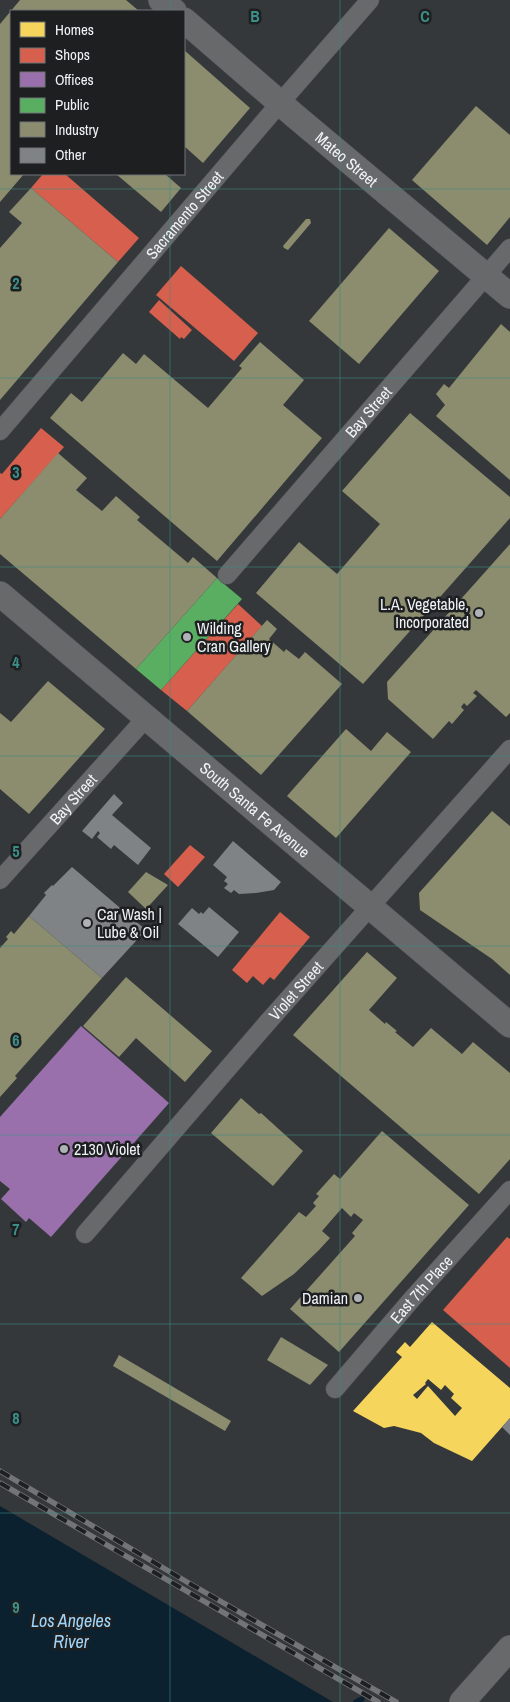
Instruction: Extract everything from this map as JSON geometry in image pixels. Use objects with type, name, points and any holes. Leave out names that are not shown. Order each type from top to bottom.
[{"type":"main road","points":[[161,0],[173,10]]},
{"type":"main road","name":"Mateo Street","points":[[185,21],[510,296]]},
{"type":"main road","name":"South Santa Fe Avenue","points":[[0,594],[510,1025]]},
{"type":"main road","points":[[462,1702],[510,1648]]},
{"type":"street","name":"Sacramento Street","points":[[0,431],[370,0]]},
{"type":"street","name":"Bay Street","points":[[227,575],[510,248]]},
{"type":"street","name":"Bay Street","points":[[0,880],[146,718]]},
{"type":"street","name":"Violet Street","points":[[85,1234],[510,749]]},
{"type":"street","name":"East 7th Place","points":[[335,1389],[412,1299],[510,1190]]},
{"type":"water","name":"Los Angeles River","points":[[0,1506],[333,1702],[0,1702]]},
{"type":"building: Homes","points":[[432,1322],[510,1388],[510,1418],[472,1461],[434,1443],[421,1433],[394,1426],[384,1428],[353,1411],[402,1357],[396,1352],[405,1342],[410,1347]],"holes":[[[428,1379],[441,1390],[445,1385],[454,1394],[451,1398],[462,1408],[455,1416],[428,1386],[417,1399],[413,1395],[426,1384]]]},
{"type":"building: Shops","points":[[42,175],[66,175],[139,238],[118,262],[31,188]]},
{"type":"building: Shops","points":[[181,266],[258,333],[234,361],[156,295]]},
{"type":"building: Shops","points":[[159,300],[192,330],[184,339],[181,337],[180,339],[149,312]]},
{"type":"building: Shops","points":[[41,428],[64,447],[0,519],[0,473],[2,474]]},
{"type":"building: Shops","points":[[238,604],[262,626],[187,711],[161,690]]},
{"type":"building: Shops","points":[[190,845],[205,857],[178,887],[164,874]]},
{"type":"building: Shops","points":[[280,912],[310,937],[274,980],[270,977],[263,985],[253,976],[247,983],[232,970]]},
{"type":"building: Shops","points":[[507,1237],[510,1239],[510,1368],[443,1310]]},
{"type":"building: Offices","name":"2130 Violet","points":[[81,1026],[169,1103],[51,1237],[29,1218],[26,1222],[1,1199],[10,1189],[0,1181],[0,1117]]},
{"type":"building: Public","name":"Wilding Cran Gallery","points":[[217,578],[242,599],[161,690],[136,669]]},
{"type":"building: Industry","points":[[20,0],[126,0],[138,10],[12,10]]},
{"type":"building: Industry","points":[[10,12],[10,175],[23,175],[0,202],[0,24]]},
{"type":"building: Industry","points":[[185,51],[250,108],[203,163],[185,147]]},
{"type":"building: Industry","points":[[476,106],[510,135],[510,217],[487,245],[412,180]]},
{"type":"building: Industry","points":[[117,175],[166,175],[181,188],[161,212]]},
{"type":"building: Industry","points":[[31,188],[118,262],[0,400],[0,248],[22,223],[9,212]]},
{"type":"building: Industry","points":[[306,219],[310,219],[311,223],[288,250],[284,248],[283,246]]},
{"type":"building: Industry","points":[[389,228],[439,271],[359,364],[309,321]]},
{"type":"building: Industry","points":[[501,324],[510,332],[510,480],[436,416],[445,405],[436,394],[444,384],[449,388]]},
{"type":"building: Industry","points":[[260,342],[304,380],[283,405],[322,438],[217,561],[50,418],[71,393],[82,402],[123,353],[136,364],[144,354],[208,408],[242,368],[239,366]]},
{"type":"building: Industry","points":[[410,413],[510,497],[510,518],[363,684],[256,593],[299,542],[337,574],[380,524],[342,491]]},
{"type":"building: Industry","points":[[58,453],[87,478],[76,490],[102,511],[116,496],[140,517],[137,520],[188,563],[193,557],[217,578],[136,669],[0,554],[0,519]]},
{"type":"building: Industry","name":"L.A. Vegetable, Incorporated","points":[[510,544],[510,713],[506,717],[476,690],[473,693],[477,696],[467,706],[464,703],[461,707],[464,710],[452,724],[449,721],[433,739],[388,699],[387,682]]},
{"type":"building: Industry","points":[[267,620],[277,629],[269,639],[284,652],[286,649],[299,659],[305,652],[342,684],[261,775],[187,711]]},
{"type":"building: Industry","points":[[48,681],[105,729],[29,814],[0,789],[0,713],[11,722]]},
{"type":"building: Industry","points":[[346,729],[371,751],[387,732],[411,752],[336,838],[287,796]]},
{"type":"building: Industry","points":[[492,811],[510,826],[510,975],[492,959],[420,910],[419,893]]},
{"type":"building: Industry","points":[[146,872],[168,885],[146,909],[128,892]]},
{"type":"building: Industry","points":[[29,916],[102,978],[15,1076],[17,1078],[0,1097],[0,948],[8,939],[6,937],[11,931],[14,934]]},
{"type":"building: Industry","points":[[367,952],[397,978],[369,1010],[385,1024],[386,1022],[413,1047],[431,1028],[462,1054],[473,1042],[510,1073],[510,1159],[479,1194],[293,1035]]},
{"type":"building: Industry","points":[[126,977],[212,1051],[185,1082],[136,1038],[119,1057],[83,1026]]},
{"type":"building: Industry","points":[[241,1098],[259,1114],[261,1113],[303,1151],[273,1186],[211,1133]]},
{"type":"building: Industry","points":[[382,1131],[469,1205],[339,1352],[290,1309],[355,1236],[352,1233],[363,1220],[354,1213],[351,1217],[342,1208],[322,1231],[330,1238],[294,1274],[262,1296],[241,1278],[299,1212],[306,1217],[316,1206],[313,1203],[319,1196],[316,1194],[334,1174],[340,1179]]},
{"type":"building: Industry","points":[[281,1337],[328,1365],[310,1385],[267,1360]]},
{"type":"building: Industry","points":[[119,1355],[231,1421],[225,1431],[113,1366]]},
{"type":"building: Other","points":[[114,794],[123,803],[112,815],[151,848],[138,865],[114,845],[111,849],[97,837],[100,833],[98,831],[92,839],[82,831]]},
{"type":"building: Other","points":[[233,841],[281,882],[274,890],[239,894],[234,890],[231,893],[224,888],[228,884],[224,881],[227,877],[213,865]]},
{"type":"building: Other","name":"Car Wash | Lube & Oil","points":[[72,867],[146,930],[102,978],[29,916],[46,895],[44,893]]},
{"type":"building: Other","points":[[209,907],[239,932],[218,957],[178,924],[192,908],[199,914],[201,912],[203,914]]},
{"type":"building: Other","points":[[510,1418],[510,1435],[502,1427]]},
{"type":"waterway","points":[[356,1702],[362,1699]]},
{"type":"railway","points":[[0,1471],[187,1582],[396,1702]]},
{"type":"railway","points":[[0,1483],[378,1702]]},
{"type":"place","name":"L.A. Vegetable, Incorporated","points":[[479,613]]},
{"type":"place","name":"Wilding Cran Gallery","points":[[187,637]]},
{"type":"place","name":"Car Wash | Lube & Oil","points":[[87,923]]},
{"type":"place","name":"2130 Violet","points":[[64,1149]]},
{"type":"place","name":"Damian","points":[[358,1298]]}]
